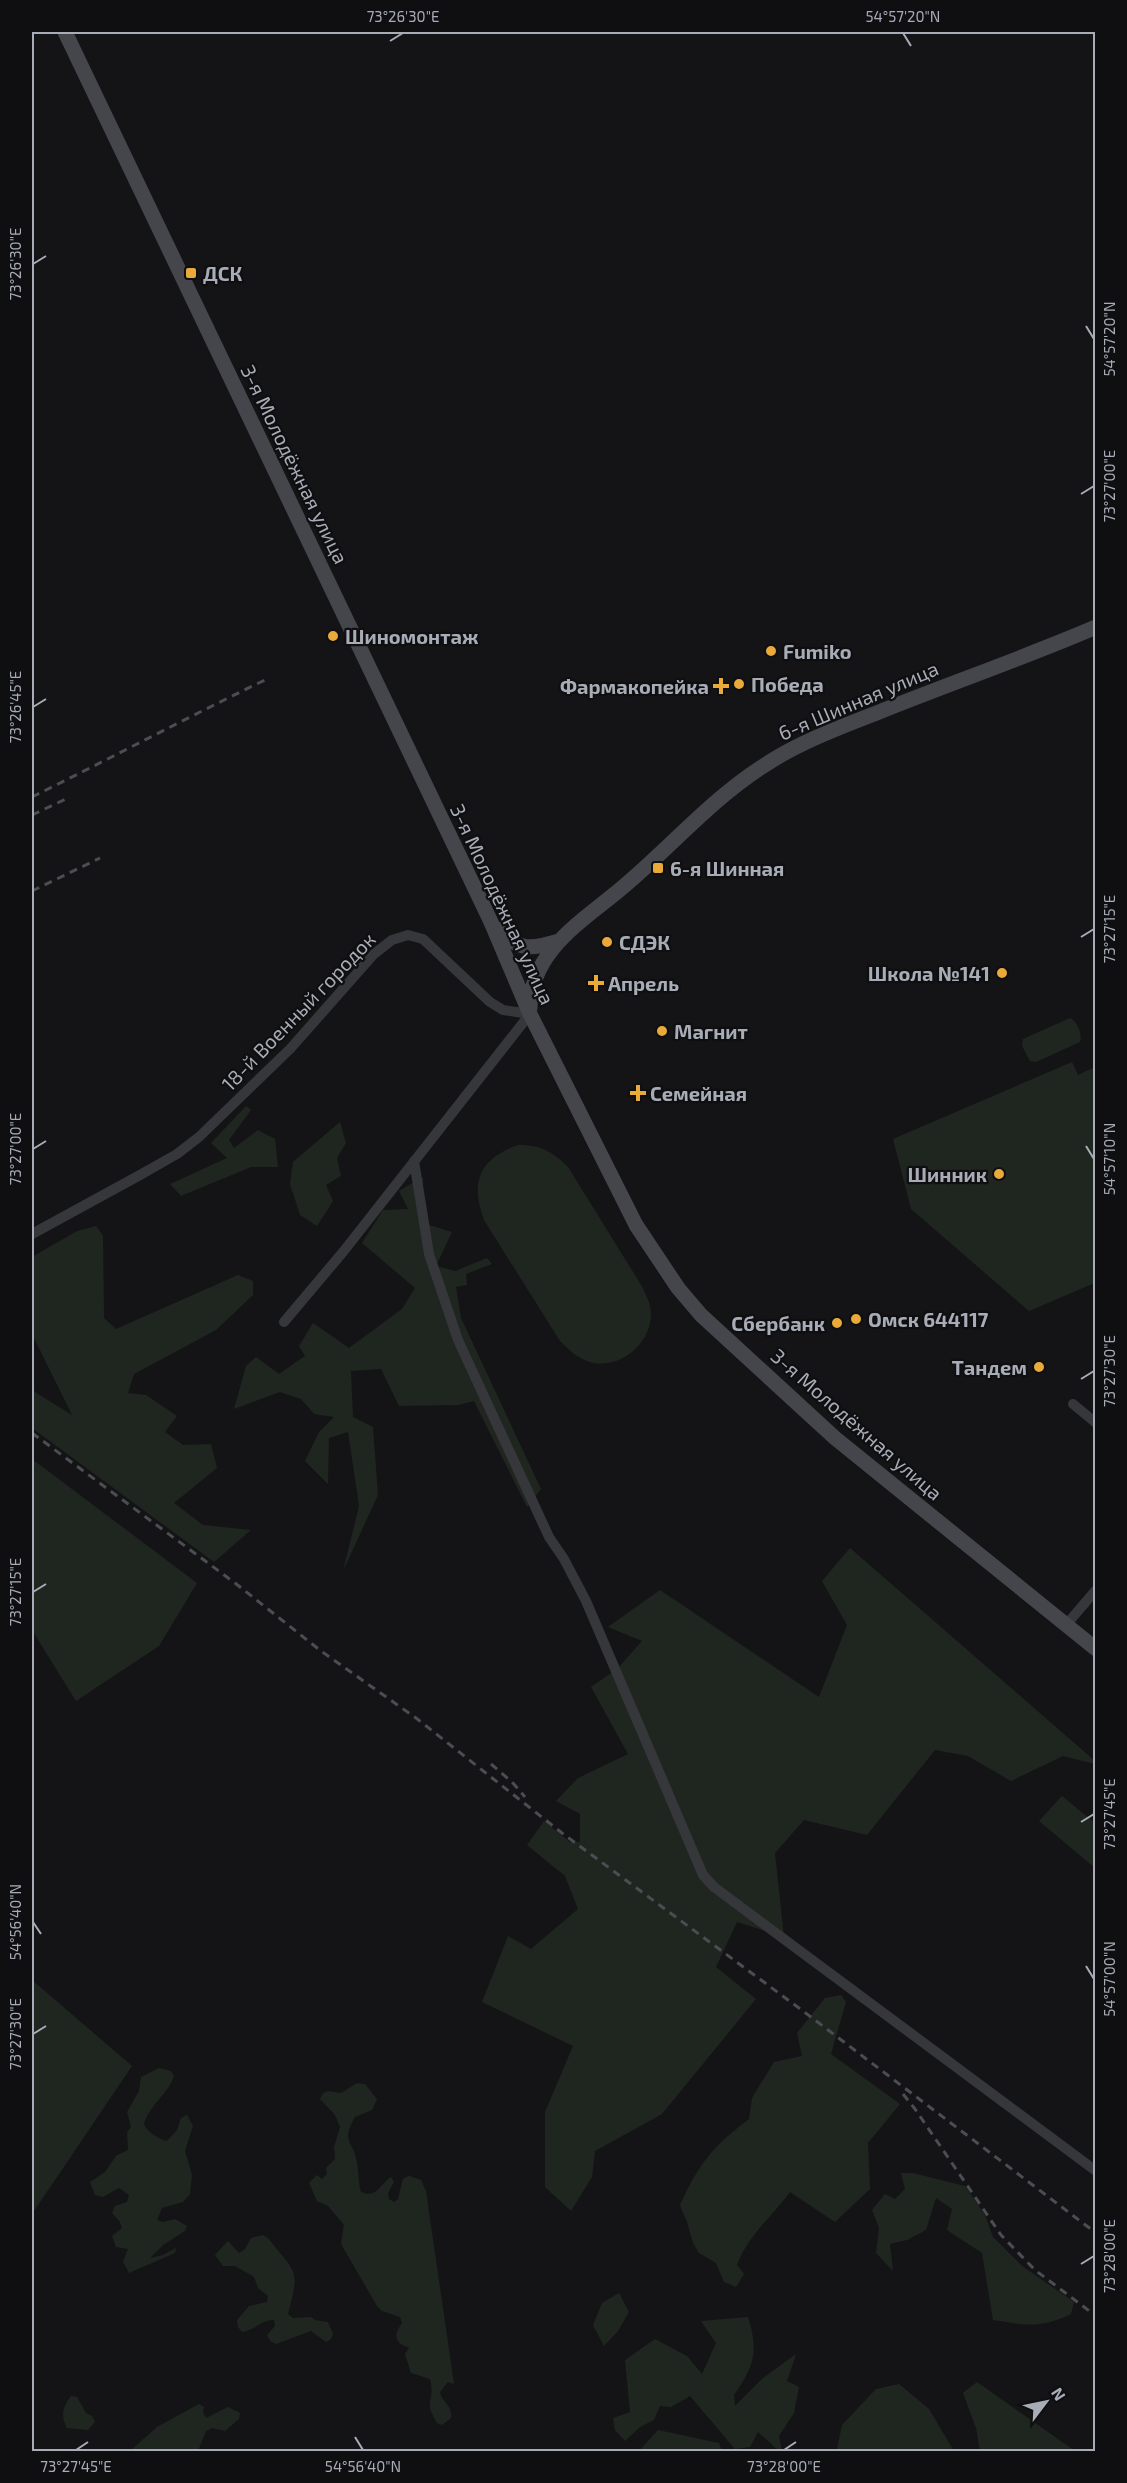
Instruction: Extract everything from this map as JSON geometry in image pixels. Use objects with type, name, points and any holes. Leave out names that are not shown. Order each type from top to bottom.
[{"type":"main road","name":"3-я Молодёжная улица","points":[[65,32],[491,922],[530,1014],[636,1225],[678,1288],[701,1315],[836,1438],[1095,1649]]},
{"type":"main road","name":"6-я Шинная улица","points":[[530,1014],[534,978],[543,961],[559,940],[638,874],[713,802],[770,762],[824,734],[1095,627]]},
{"type":"main road","points":[[491,922],[509,941],[526,948],[538,947],[559,940]]},
{"type":"street","name":"18-й Военный городок","points":[[32,1234],[177,1154],[199,1137],[290,1049],[374,954],[392,940],[408,936],[423,939],[490,1002],[503,1010],[530,1014]]},
{"type":"street","points":[[284,1322],[343,1252],[530,1014]]},
{"type":"street","points":[[414,1161],[429,1254],[458,1340],[549,1537],[564,1559],[586,1601],[703,1875],[714,1887],[1095,2170]]},
{"type":"street","points":[[1073,1404],[1095,1423]]},
{"type":"street","points":[[1066,1625],[1095,1590]]},
{"type":"shaded area","points":[[1070,1018],[1079,1028],[1080,1042],[1036,1062],[1030,1061],[1022,1046],[1023,1039]]},
{"type":"shaded area","name":"Шинник","points":[[1072,1062],[1078,1075],[1095,1067],[1095,1283],[1029,1311],[911,1209],[893,1139]]},
{"type":"shaded area","points":[[246,1106],[251,1110],[229,1140],[234,1148],[258,1130],[275,1139],[278,1167],[251,1167],[181,1196],[170,1184],[227,1158],[211,1143]]},
{"type":"shaded area","points":[[340,1122],[346,1143],[337,1158],[341,1176],[326,1185],[333,1201],[317,1226],[300,1215],[290,1184],[293,1162]]},
{"type":"shaded area","points":[[518,1145],[545,1150],[568,1167],[643,1288],[650,1306],[651,1318],[648,1330],[643,1341],[625,1357],[602,1364],[585,1360],[570,1351],[560,1341],[484,1220],[478,1194],[481,1174],[494,1157]]},
{"type":"shaded area","points":[[423,1177],[423,1223],[452,1232],[436,1266],[455,1271],[487,1258],[492,1264],[466,1274],[467,1285],[456,1287],[461,1318],[541,1489],[527,1507],[474,1401],[458,1405],[399,1406],[381,1369],[351,1371],[353,1417],[373,1427],[378,1495],[343,1571],[359,1506],[348,1432],[329,1438],[328,1484],[305,1461],[319,1432],[334,1417],[314,1414],[301,1399],[280,1392],[234,1409],[246,1366],[256,1357],[279,1374],[305,1356],[299,1346],[313,1323],[349,1348],[402,1309],[415,1288],[362,1243],[383,1210],[408,1209],[399,1191]]},
{"type":"shaded area","points":[[96,1226],[103,1236],[104,1318],[116,1329],[238,1275],[253,1281],[253,1295],[216,1330],[134,1374],[128,1393],[146,1395],[177,1416],[165,1432],[183,1445],[211,1444],[217,1468],[174,1503],[203,1525],[251,1530],[214,1562],[32,1428],[32,1387],[35,1392],[72,1415],[32,1334],[32,1257],[77,1231]]},
{"type":"shaded area","points":[[32,1459],[197,1583],[159,1646],[76,1701],[32,1630]]},
{"type":"shaded area","points":[[850,1548],[1095,1761],[1095,1764],[1063,1756],[1011,1781],[968,1756],[935,1750],[867,1835],[804,1820],[775,1853],[784,1937],[737,1922],[716,1967],[756,1999],[662,2114],[595,2151],[592,2177],[571,2211],[545,2187],[545,2112],[573,2046],[482,2002],[508,1936],[531,1949],[578,1909],[565,1876],[527,1845],[544,1821],[570,1842],[580,1842],[580,1814],[556,1801],[578,1778],[628,1754],[591,1687],[617,1669],[642,1641],[608,1627],[660,1590],[819,1697],[847,1625],[822,1581]]},
{"type":"shaded area","points":[[1062,1796],[1095,1823],[1095,1868],[1039,1821]]},
{"type":"shaded area","points":[[32,1980],[132,2066],[32,2214]]},
{"type":"shaded area","points":[[841,1995],[846,2002],[831,2054],[900,2104],[868,2143],[870,2189],[835,2222],[790,2192],[747,2244],[737,2265],[744,2274],[736,2287],[724,2282],[716,2263],[699,2253],[693,2243],[680,2205],[708,2156],[725,2138],[749,2119],[752,2098],[774,2062],[802,2056],[797,2033],[825,1998]]},
{"type":"shaded area","points":[[159,2068],[171,2071],[174,2076],[144,2124],[154,2135],[167,2141],[177,2130],[181,2118],[187,2115],[193,2126],[185,2151],[192,2175],[190,2194],[183,2202],[162,2208],[157,2220],[163,2222],[175,2219],[187,2226],[185,2231],[163,2245],[150,2258],[163,2255],[176,2248],[175,2253],[129,2273],[123,2262],[128,2249],[116,2247],[112,2236],[122,2228],[112,2213],[115,2206],[127,2202],[129,2195],[119,2188],[103,2197],[95,2195],[90,2182],[105,2172],[116,2156],[128,2150],[127,2132],[131,2127],[127,2112],[139,2091],[141,2077]]},
{"type":"shaded area","points":[[357,2083],[365,2084],[377,2099],[372,2110],[355,2117],[348,2137],[357,2163],[361,2192],[371,2194],[375,2192],[391,2177],[394,2182],[388,2193],[389,2199],[394,2202],[398,2199],[403,2179],[409,2176],[421,2180],[426,2191],[454,2384],[448,2382],[440,2392],[451,2414],[451,2418],[442,2425],[437,2423],[430,2409],[432,2389],[430,2379],[411,2373],[405,2354],[409,2348],[398,2341],[396,2335],[402,2323],[400,2317],[382,2311],[377,2306],[341,2244],[344,2225],[328,2206],[317,2201],[309,2183],[317,2175],[322,2179],[327,2174],[326,2168],[335,2159],[334,2147],[340,2127],[335,2115],[320,2099],[323,2093],[328,2091],[341,2093]]},
{"type":"shaded area","points":[[901,2173],[913,2173],[965,2186],[985,2215],[993,2237],[1022,2266],[1074,2302],[1071,2314],[1041,2324],[993,2320],[982,2253],[947,2230],[952,2209],[936,2198],[926,2230],[907,2240],[890,2244],[893,2271],[876,2253],[879,2228],[872,2210],[885,2194],[895,2199],[905,2189]]},
{"type":"shaded area","points":[[263,2235],[285,2259],[295,2279],[288,2314],[293,2318],[311,2317],[328,2322],[333,2334],[331,2339],[326,2342],[311,2331],[276,2344],[270,2341],[267,2335],[275,2326],[274,2320],[266,2321],[242,2332],[238,2327],[237,2320],[249,2306],[267,2302],[268,2296],[258,2288],[254,2277],[235,2266],[223,2266],[215,2255],[228,2241],[239,2253],[245,2249],[251,2238]]},
{"type":"shaded area","points":[[619,2293],[629,2312],[618,2331],[604,2346],[593,2325],[602,2303]]},
{"type":"shaded area","points":[[748,2317],[753,2340],[753,2358],[746,2376],[734,2395],[735,2406],[763,2378],[796,2354],[787,2381],[799,2387],[794,2413],[779,2436],[782,2451],[779,2451],[758,2432],[750,2447],[735,2449],[690,2396],[671,2407],[660,2406],[654,2420],[640,2427],[625,2441],[615,2430],[613,2418],[630,2412],[625,2360],[655,2339],[687,2356],[702,2374],[716,2343],[701,2321]]},
{"type":"shaded area","points":[[977,2382],[1075,2451],[980,2451],[976,2428],[963,2393]]},
{"type":"shaded area","points":[[899,2384],[929,2409],[954,2451],[832,2451],[837,2449],[842,2425],[876,2389]]},
{"type":"shaded area","points":[[71,2396],[77,2397],[86,2413],[92,2416],[95,2422],[88,2430],[67,2428],[63,2411]]},
{"type":"shaded area","points":[[199,2404],[204,2407],[203,2413],[206,2418],[228,2407],[240,2413],[239,2419],[225,2431],[212,2428],[206,2431],[198,2451],[130,2451],[157,2427]]},
{"type":"shaded area","points":[[658,2430],[719,2443],[722,2451],[639,2451]]},
{"type":"railway","points":[[32,797],[267,679]]},
{"type":"railway","points":[[32,815],[70,797]]},
{"type":"railway","points":[[32,891],[100,858]]},
{"type":"railway","points":[[32,1433],[235,1583],[321,1651],[416,1718],[562,1833],[803,2011],[1096,2233]]},
{"type":"railway","points":[[491,1764],[525,1797]]},
{"type":"railway","points":[[903,2094],[1001,2235],[1035,2270],[1096,2316]]},
{"type":"place","name":"ДСК","points":[[191,273]]},
{"type":"place","name":"Шиномонтаж","points":[[333,636]]},
{"type":"place","name":"Fumiko","points":[[771,651]]},
{"type":"place","name":"Победа","points":[[739,684]]},
{"type":"place","name":"Фармакопейка","points":[[721,686]]},
{"type":"place","name":"6-я Шинная","points":[[658,868]]},
{"type":"place","name":"СДЭК","points":[[607,942]]},
{"type":"place","name":"Школа №141","points":[[1002,973]]},
{"type":"place","name":"Апрель","points":[[596,983]]},
{"type":"place","name":"Магнит","points":[[662,1031]]},
{"type":"place","name":"Семейная","points":[[638,1093]]},
{"type":"place","name":"Шинник","points":[[999,1174]]},
{"type":"place","name":"Омск 644117","points":[[856,1319]]},
{"type":"place","name":"Сбербанк","points":[[837,1323]]},
{"type":"place","name":"Тандем","points":[[1039,1367]]}]
